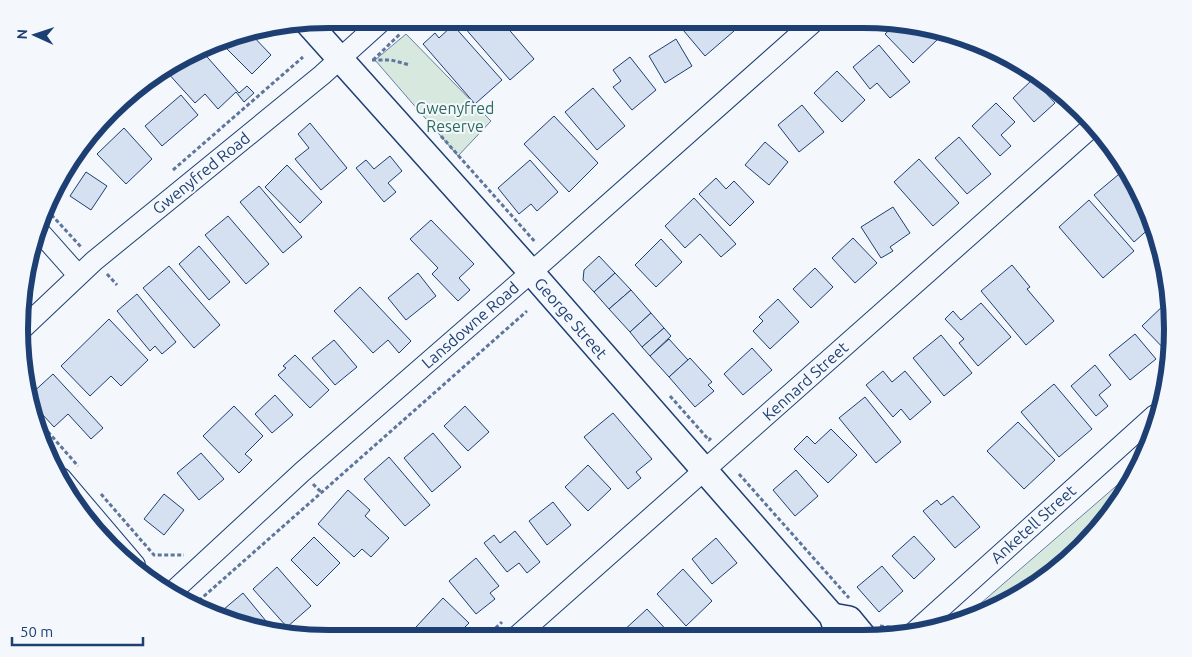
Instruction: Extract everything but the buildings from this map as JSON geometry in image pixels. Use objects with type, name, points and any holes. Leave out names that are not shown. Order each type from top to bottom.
[{"type":"main road","name":"George Street","points":[[312,28],[705,470],[837,626],[849,619],[874,629]]},
{"type":"street","name":"Gwenyfred Road","points":[[28,322],[73,268],[322,75],[374,28]]},
{"type":"street","name":"Lansdowne Road","points":[[176,588],[302,472],[807,28]]},
{"type":"street","name":"Kennard Street","points":[[524,630],[1089,129]]},
{"type":"street","points":[[42,235],[73,268]]},
{"type":"street","name":"Anketell Street","points":[[912,626],[1151,419]]},
{"type":"street","points":[[91,514],[107,532]]},
{"type":"path","points":[[400,34],[372,60],[391,60],[410,65]]},
{"type":"path","points":[[171,172],[304,57]]},
{"type":"path","points":[[441,136],[536,243]]},
{"type":"path","points":[[73,268],[83,248]]},
{"type":"path","points":[[199,600],[528,311]]},
{"type":"path","points":[[44,427],[79,468]]},
{"type":"path","points":[[302,472],[322,493]]},
{"type":"path","points":[[739,474],[854,604]]},
{"type":"path","points":[[98,489],[154,555],[185,556],[192,549]]},
{"type":"green space","name":"Gwenyfred Reserve","points":[[406,34],[491,121],[458,156],[375,60]]},
{"type":"green space","points":[[1124,480],[1114,496],[1090,527],[1062,555],[1031,579],[975,609]]}]
